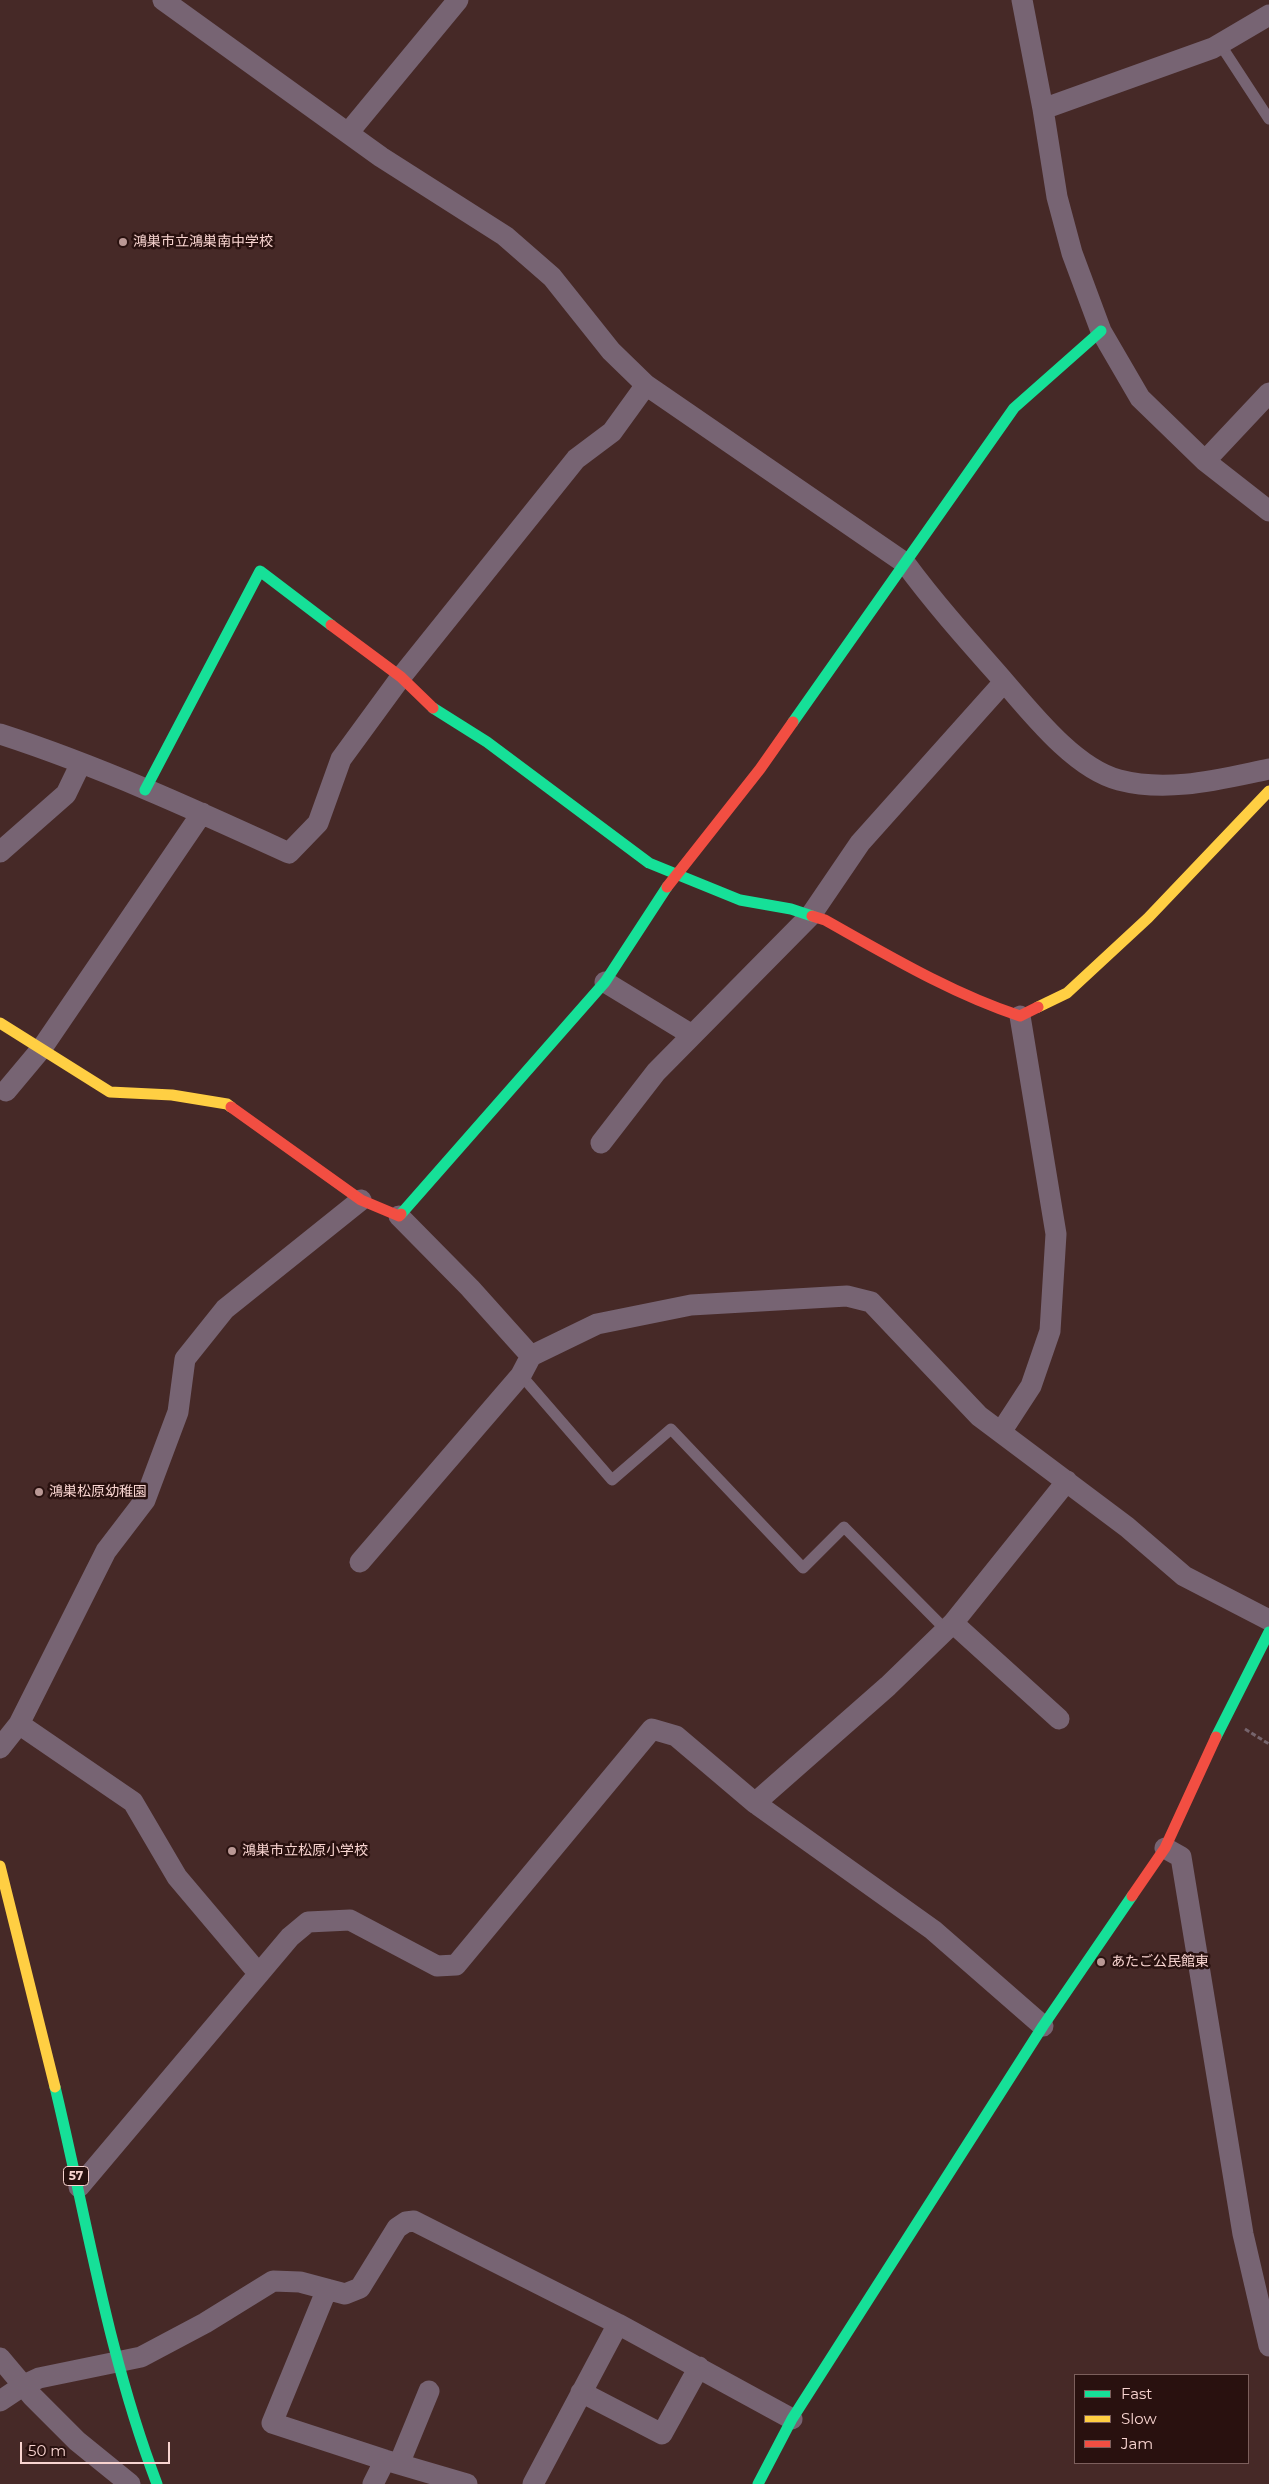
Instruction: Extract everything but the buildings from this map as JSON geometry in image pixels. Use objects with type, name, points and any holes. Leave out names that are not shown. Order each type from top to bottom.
[{"type":"street","points":[[163,0],[348,134],[505,236],[552,277],[611,351],[646,385],[905,563],[930,597],[1058,743],[1086,764],[1118,780],[1164,786],[1205,782],[1269,769]]},
{"type":"street","points":[[348,134],[458,0]]},
{"type":"street","points":[[1022,0],[1043,109],[1057,196],[1072,253],[1101,331],[1140,398],[1205,461],[1269,511]]},
{"type":"street","points":[[1043,109],[1220,44],[1269,15]]},
{"type":"street","points":[[399,1216],[605,982],[665,890],[679,875],[760,769],[1014,408],[1101,331]]},
{"type":"street","points":[[0,734],[80,763],[202,813],[289,854],[318,823],[341,759],[401,677],[576,459],[612,432],[646,385]]},
{"type":"street","points":[[1205,461],[1269,393]]},
{"type":"street","points":[[145,790],[260,571],[401,677],[436,711],[502,753],[649,864],[740,900],[792,909],[825,920],[917,972],[978,1002],[1020,1016],[1067,993],[1148,918],[1269,791]]},
{"type":"street","points":[[602,1143],[656,1072],[810,915],[860,843],[1004,682]]},
{"type":"street","points":[[0,852],[66,794],[80,763]]},
{"type":"street","points":[[6,1092],[42,1048],[202,813]]},
{"type":"street","points":[[605,982],[692,1035]]},
{"type":"street","points":[[1001,1432],[1031,1386],[1050,1331],[1056,1234],[1020,1016]]},
{"type":"street","points":[[0,1023],[110,1092],[172,1095],[227,1104],[361,1200],[399,1216],[470,1288],[531,1356]]},
{"type":"street","points":[[0,1748],[19,1724],[106,1551],[145,1500],[178,1412],[185,1359],[224,1309],[361,1200]]},
{"type":"street","points":[[360,1562],[521,1375],[531,1356],[597,1324],[691,1305],[848,1296],[871,1302],[979,1416],[1127,1527],[1184,1576],[1269,1620]]},
{"type":"street","points":[[755,1803],[888,1686],[949,1626],[1067,1481]]},
{"type":"street","points":[[949,1626],[1059,1719]]},
{"type":"street","points":[[758,2484],[792,2419],[1043,2026],[1164,1848],[1225,1717],[1269,1632]]},
{"type":"street","points":[[19,1724],[133,1802],[177,1877],[259,1974]]},
{"type":"street","points":[[79,2187],[290,1937],[308,1922],[350,1920],[437,1966],[456,1965],[652,1729],[676,1736],[755,1803],[933,1930],[1043,2026]]},
{"type":"street","points":[[1164,1848],[1181,1857],[1243,2234],[1269,2346]]},
{"type":"street","name":"57","points":[[0,1866],[79,2187],[119,2363],[148,2463],[157,2484]]},
{"type":"street","points":[[0,2401],[24,2384],[39,2378],[141,2357],[205,2323],[273,2281],[300,2282],[345,2294],[360,2288],[396,2228],[414,2220],[618,2324],[792,2419]]},
{"type":"street","points":[[327,2289],[272,2423],[467,2484]]},
{"type":"street","points":[[533,2484],[618,2324]]},
{"type":"street","points":[[0,2358],[77,2441],[130,2484]]},
{"type":"street","points":[[582,2392],[662,2434],[699,2367]]},
{"type":"street","points":[[373,2484],[392,2462],[429,2391]]},
{"type":"lane","points":[[1220,44],[1269,119]]},
{"type":"lane","points":[[521,1375],[612,1480],[671,1430],[803,1568],[844,1527],[949,1626]]},
{"type":"traffic: fast","points":[[793,722],[1014,408],[1101,331]]},
{"type":"traffic: fast","points":[[145,790],[260,571],[331,625]]},
{"type":"traffic: fast","points":[[433,708],[487,742],[649,863],[740,900],[791,909],[812,916]]},
{"type":"traffic: fast","points":[[401,1214],[605,982],[667,887]]},
{"type":"traffic: fast","points":[[1216,1737],[1269,1632]]},
{"type":"traffic: fast","points":[[758,2484],[792,2419],[1043,2026],[1132,1896]]},
{"type":"traffic: fast","points":[[55,2087],[112,2337],[125,2387],[157,2484]]},
{"type":"traffic: slow","points":[[1038,1007],[1067,993],[1148,918],[1269,791]]},
{"type":"traffic: slow","points":[[0,1023],[110,1092],[172,1095],[227,1104],[231,1107]]},
{"type":"traffic: slow","points":[[0,1866],[55,2087]]},
{"type":"traffic: jam","points":[[331,625],[401,677],[433,708]]},
{"type":"traffic: jam","points":[[667,887],[760,769],[793,722]]},
{"type":"traffic: jam","points":[[812,916],[825,920],[945,985],[994,1007],[1020,1016],[1038,1007]]},
{"type":"traffic: jam","points":[[231,1107],[361,1200],[399,1216],[401,1214]]},
{"type":"traffic: jam","points":[[1132,1896],[1165,1848],[1216,1737]]},
{"type":"place","name":"鴻巣市立鴻巣南中学校","points":[[123,242]]},
{"type":"place","name":"鴻巣松原幼稚園","points":[[39,1492]]},
{"type":"place","name":"鴻巣市立松原小学校","points":[[232,1851]]},
{"type":"place","name":"あたご公民館東","points":[[1101,1962]]}]
